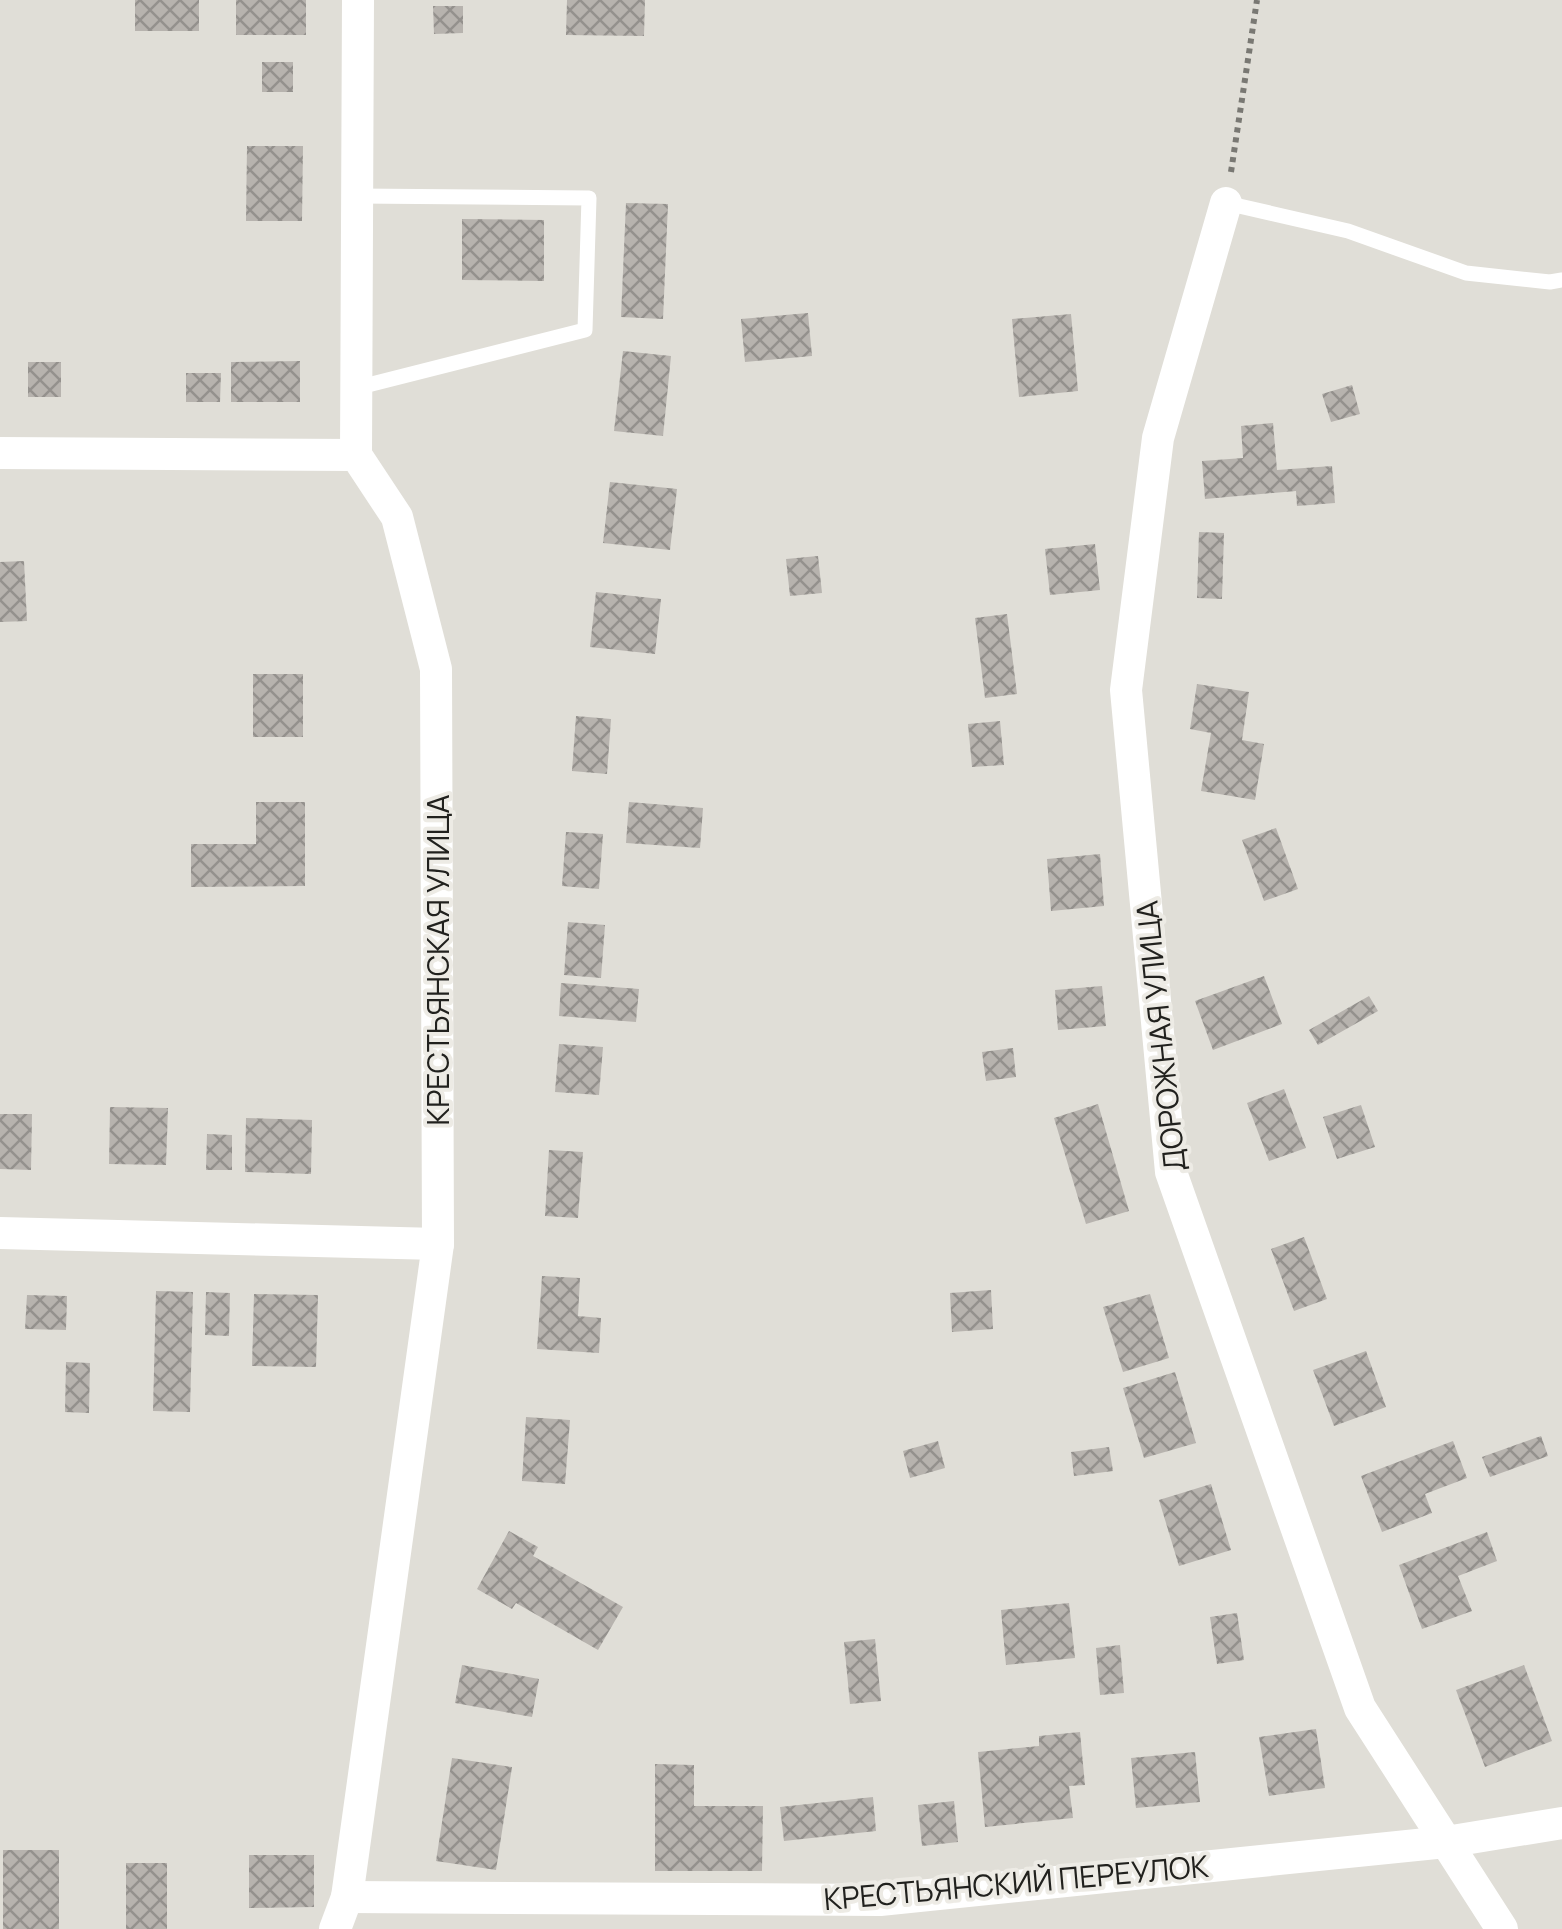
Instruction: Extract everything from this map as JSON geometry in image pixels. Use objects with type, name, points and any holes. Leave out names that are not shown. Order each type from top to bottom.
[{"type":"street","points":[[0,453],[356,455],[358,0]]},
{"type":"street","name":"ДОРОЖНАЯ УЛИЦА","points":[[1226,203],[1158,438],[1126,690],[1171,1172],[1360,1708],[1502,1929]]},
{"type":"street","name":"КРЕСТЬЯНСКАЯ УЛИЦА","points":[[335,1929],[347,1897],[438,1244],[436,669],[397,516],[356,455]]},
{"type":"street","points":[[0,1234],[438,1244]]},
{"type":"street","name":"КРЕСТЬЯНСКИЙ ПЕРЕУЛОК","points":[[347,1897],[880,1900],[1446,1842],[1562,1823]]},
{"type":"lane","points":[[356,388],[585,330],[590,198],[357,196]]},
{"type":"lane","points":[[1226,203],[1348,232],[1466,273],[1562,280]]},
{"type":"path","points":[[1226,203],[1257,0]]},
{"type":"building","points":[[135,0],[199,0],[199,31],[135,31]]},
{"type":"building","points":[[236,0],[306,0],[306,35],[236,35]]},
{"type":"building","points":[[567,0],[645,0],[644,36],[566,35]]},
{"type":"building","points":[[433,6],[463,6],[463,33],[434,34]]},
{"type":"building","points":[[262,62],[293,62],[293,92],[262,92]]},
{"type":"building","points":[[247,146],[303,146],[302,221],[246,221]]},
{"type":"building","points":[[626,203],[668,204],[663,319],[621,317]]},
{"type":"building","points":[[462,219],[544,220],[544,281],[462,280]]},
{"type":"building","points":[[808,313],[812,356],[745,362],[741,319]]},
{"type":"building","points":[[1071,314],[1078,391],[1019,397],[1012,319]]},
{"type":"building","points":[[623,351],[671,356],[663,436],[614,431]]},
{"type":"building","points":[[300,361],[300,402],[231,402],[231,362]]},
{"type":"building","points":[[28,362],[61,362],[61,397],[28,397]]},
{"type":"building","points":[[186,373],[221,373],[220,402],[186,402]]},
{"type":"building","points":[[1352,385],[1360,414],[1331,422],[1322,394]]},
{"type":"building","points":[[1273,423],[1277,470],[1332,466],[1335,503],[1297,506],[1296,491],[1205,499],[1202,461],[1243,458],[1241,426]]},
{"type":"building","points":[[610,482],[677,489],[670,550],[603,543]]},
{"type":"building","points":[[1199,532],[1224,533],[1222,599],[1197,598]]},
{"type":"building","points":[[1095,544],[1100,590],[1050,595],[1045,549]]},
{"type":"building","points":[[818,556],[822,593],[790,596],[786,559]]},
{"type":"building","points":[[24,561],[27,621],[0,622],[0,562]]},
{"type":"building","points":[[596,592],[661,599],[655,654],[590,647]]},
{"type":"building","points":[[1007,614],[1017,694],[985,698],[975,618]]},
{"type":"building","points":[[253,674],[303,674],[303,737],[253,737]]},
{"type":"building","points":[[1197,684],[1249,692],[1242,740],[1264,744],[1255,800],[1201,791],[1211,733],[1190,729]]},
{"type":"building","points":[[576,716],[611,719],[607,774],[572,771]]},
{"type":"building","points":[[1000,721],[1004,765],[972,767],[968,724]]},
{"type":"building","points":[[256,802],[305,802],[305,886],[191,887],[191,844],[256,844]]},
{"type":"building","points":[[629,802],[703,808],[700,848],[626,843]]},
{"type":"building","points":[[1276,828],[1298,889],[1264,901],[1242,840]]},
{"type":"building","points":[[566,832],[603,834],[599,889],[562,886]]},
{"type":"building","points":[[1100,854],[1104,906],[1051,911],[1047,859]]},
{"type":"building","points":[[568,922],[605,925],[601,978],[564,975]]},
{"type":"building","points":[[1264,976],[1282,1024],[1213,1050],[1195,1001]]},
{"type":"building","points":[[561,983],[639,989],[636,1022],[559,1016]]},
{"type":"building","points":[[1102,986],[1106,1026],[1058,1030],[1055,990]]},
{"type":"building","points":[[1369,996],[1378,1011],[1318,1045],[1309,1030]]},
{"type":"building","points":[[559,1044],[603,1047],[599,1095],[555,1092]]},
{"type":"building","points":[[1013,1048],[1016,1077],[986,1081],[982,1052]]},
{"type":"building","points":[[1284,1089],[1306,1148],[1269,1161],[1247,1103]]},
{"type":"building","points":[[1098,1104],[1129,1211],[1086,1224],[1054,1118]]},
{"type":"building","points":[[1361,1105],[1375,1147],[1337,1159],[1323,1117]]},
{"type":"building","points":[[110,1107],[168,1108],[166,1165],[109,1164]]},
{"type":"building","points":[[0,1114],[32,1114],[31,1170],[0,1169]]},
{"type":"building","points":[[246,1118],[312,1120],[311,1174],[245,1172]]},
{"type":"building","points":[[207,1134],[232,1135],[232,1170],[206,1170]]},
{"type":"building","points":[[549,1150],[583,1152],[578,1218],[545,1216]]},
{"type":"building","points":[[1304,1237],[1327,1299],[1294,1311],[1271,1249]]},
{"type":"building","points":[[542,1276],[580,1278],[578,1316],[601,1318],[599,1353],[537,1349]]},
{"type":"building","points":[[991,1290],[993,1329],[952,1332],[950,1293]]},
{"type":"building","points":[[156,1291],[193,1292],[190,1412],[153,1411]]},
{"type":"building","points":[[206,1292],[230,1293],[229,1336],[205,1335]]},
{"type":"building","points":[[254,1294],[318,1295],[316,1367],[252,1366]]},
{"type":"building","points":[[1150,1294],[1169,1358],[1123,1372],[1103,1307]]},
{"type":"building","points":[[27,1295],[67,1296],[66,1330],[25,1329]]},
{"type":"building","points":[[1366,1351],[1386,1407],[1334,1426],[1313,1370]]},
{"type":"building","points":[[66,1362],[90,1363],[89,1413],[65,1412]]},
{"type":"building","points":[[1175,1372],[1196,1443],[1144,1458],[1123,1388]]},
{"type":"building","points":[[526,1417],[570,1420],[565,1484],[522,1481]]},
{"type":"building","points":[[1541,1436],[1548,1456],[1490,1477],[1482,1457]]},
{"type":"building","points":[[938,1441],[945,1468],[910,1478],[903,1451]]},
{"type":"building","points":[[1453,1441],[1467,1478],[1425,1494],[1432,1513],[1382,1532],[1361,1476]]},
{"type":"building","points":[[1109,1447],[1113,1471],[1074,1476],[1071,1452]]},
{"type":"building","points":[[1211,1484],[1231,1550],[1179,1566],[1159,1500]]},
{"type":"building","points":[[509,1531],[538,1547],[533,1556],[623,1607],[598,1650],[516,1603],[512,1609],[477,1589]]},
{"type":"building","points":[[1487,1532],[1497,1561],[1458,1576],[1472,1611],[1422,1629],[1399,1565]]},
{"type":"building","points":[[1069,1603],[1075,1658],[1006,1665],[1001,1610]]},
{"type":"building","points":[[1237,1613],[1244,1660],[1217,1664],[1210,1617]]},
{"type":"building","points":[[875,1639],[881,1701],[850,1704],[844,1642]]},
{"type":"building","points":[[1120,1645],[1124,1693],[1100,1695],[1096,1648]]},
{"type":"building","points":[[462,1665],[539,1679],[532,1717],[455,1703]]},
{"type":"building","points":[[1524,1665],[1552,1741],[1485,1767],[1456,1690]]},
{"type":"building","points":[[1316,1729],[1325,1788],[1269,1796],[1259,1737]]},
{"type":"building","points":[[1080,1732],[1085,1785],[1069,1786],[1073,1818],[985,1827],[978,1752],[1039,1746],[1039,1736]]},
{"type":"building","points":[[1195,1752],[1200,1802],[1136,1808],[1131,1758]]},
{"type":"building","points":[[452,1758],[512,1767],[496,1870],[436,1861]]},
{"type":"building","points":[[655,1764],[694,1765],[694,1806],[763,1806],[762,1871],[655,1871]]},
{"type":"building","points":[[873,1797],[876,1831],[784,1841],[780,1807]]},
{"type":"building","points":[[954,1801],[958,1842],[922,1846],[918,1805]]},
{"type":"building","points":[[3,1850],[59,1850],[59,1929],[3,1929]]},
{"type":"building","points":[[249,1855],[314,1855],[314,1907],[249,1908]]},
{"type":"building","points":[[126,1863],[167,1863],[167,1929],[126,1929]]}]
